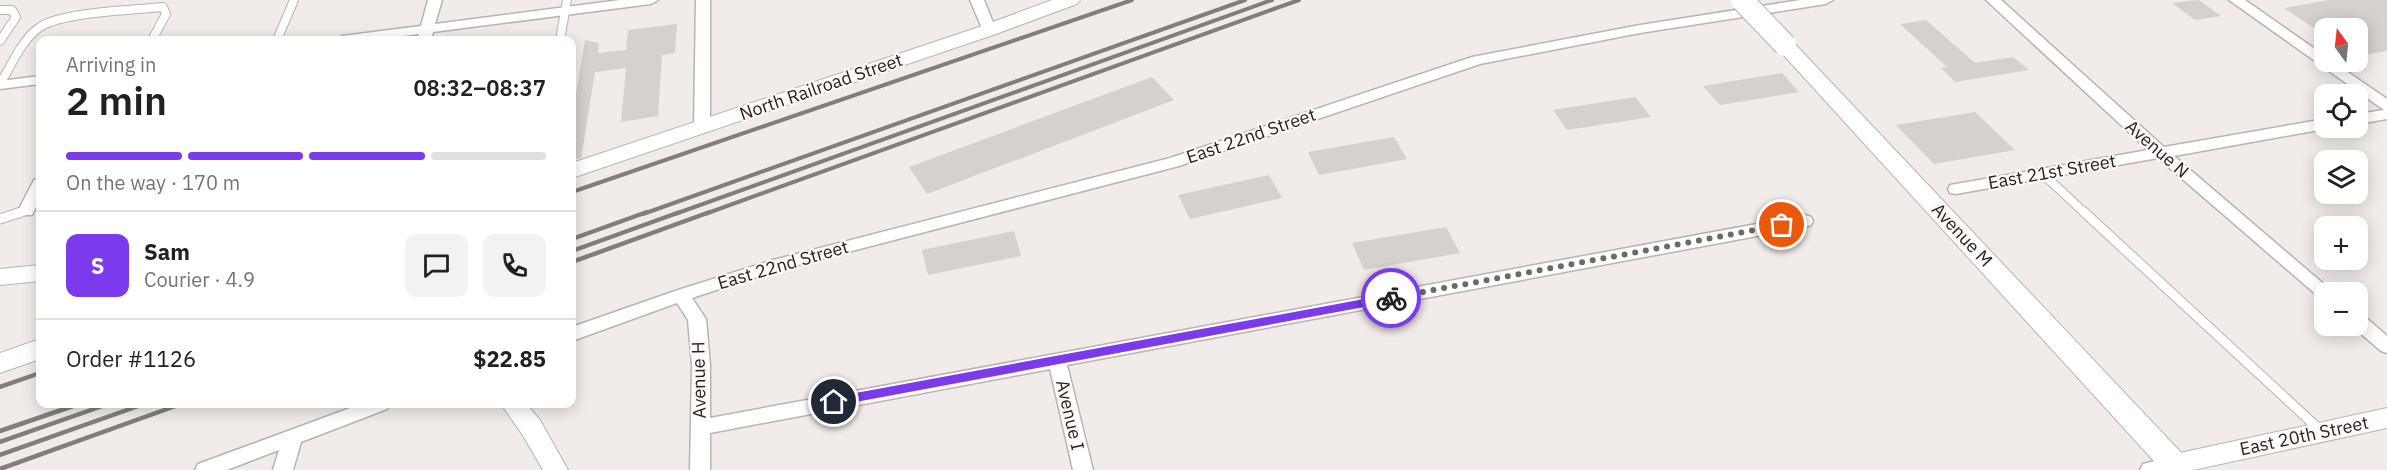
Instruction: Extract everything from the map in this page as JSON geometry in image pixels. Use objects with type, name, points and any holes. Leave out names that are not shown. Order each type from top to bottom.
[{"type":"main road","name":"North Railroad Street","points":[[576,170],[989,30],[1070,0]]},
{"type":"main road","name":"Avenue M","points":[[1742,0],[2168,468]]},
{"type":"main road","points":[[0,363],[36,350]]},
{"type":"street","points":[[426,35],[435,0]]},
{"type":"street","points":[[409,36],[426,35],[566,6],[651,0]]},
{"type":"street","points":[[702,127],[704,0]]},
{"type":"street","points":[[977,0],[989,30]]},
{"type":"street","name":"East 22nd Street","points":[[681,295],[773,266],[1174,162],[1478,60],[1640,29],[1826,0]]},
{"type":"street","name":"Avenue N","points":[[1993,0],[2124,121],[2314,283]]},
{"type":"street","points":[[2236,0],[2387,106]]},
{"type":"street","points":[[0,85],[36,80]]},
{"type":"street","points":[[2368,117],[2387,114]]},
{"type":"street","name":"East 21st Street","points":[[1956,189],[2314,126]]},
{"type":"street","points":[[26,211],[36,192]]},
{"type":"street","points":[[700,427],[1805,221]]},
{"type":"street","points":[[0,277],[36,273]]},
{"type":"street","points":[[576,333],[681,295]]},
{"type":"street","name":"Avenue H","points":[[681,295],[697,319],[700,365],[700,470]]},
{"type":"street","points":[[2368,330],[2387,346]]},
{"type":"street","name":"Avenue I","points":[[1057,360],[1083,470]]},
{"type":"street","points":[[206,470],[369,408]]},
{"type":"street","points":[[516,408],[531,427],[556,470]]},
{"type":"street","name":"East 20th Street","points":[[2168,468],[2320,431],[2387,418]]},
{"type":"street","points":[[283,470],[294,436]]},
{"type":"lane","points":[[279,36],[294,0]]},
{"type":"lane","points":[[561,36],[566,6]]},
{"type":"lane","points":[[0,85],[33,33],[42,26],[63,20],[163,7],[166,14],[154,36]]},
{"type":"lane","points":[[0,10],[12,10],[16,17],[3,33],[0,41]]},
{"type":"lane","points":[[2043,175],[2320,431]]},
{"type":"lane","points":[[0,219],[26,211]]},
{"type":"building","points":[[2199,0],[2221,16],[2195,20],[2172,3]]},
{"type":"building","points":[[2329,0],[2387,0],[2387,51],[2368,54],[2368,18],[2314,18],[2314,28],[2284,8]]},
{"type":"building","points":[[1926,20],[1975,63],[2013,57],[2029,70],[1955,82],[1941,68],[1947,67],[1900,24]]},
{"type":"building","points":[[677,24],[675,53],[662,55],[658,116],[621,122],[626,68],[595,72],[581,158],[576,159],[576,94],[585,40],[599,43],[598,53],[626,50],[628,30]]},
{"type":"building","points":[[1782,73],[1799,92],[1720,105],[1703,86]]},
{"type":"building","points":[[1152,77],[1174,100],[927,194],[909,167]]},
{"type":"building","points":[[1635,97],[1651,117],[1567,130],[1553,110]]},
{"type":"building","points":[[1975,112],[2015,150],[1934,164],[1896,125]]},
{"type":"building","points":[[1394,137],[1407,159],[1319,175],[1308,152]]},
{"type":"building","points":[[1269,175],[1282,198],[1190,219],[1178,195]]},
{"type":"building","points":[[1446,227],[1460,253],[1364,270],[1352,243]]},
{"type":"building","points":[[1014,231],[1021,256],[928,275],[922,250]]},
{"type":"railway","points":[[576,191],[1132,0]]},
{"type":"railway","points":[[643,214],[1245,0]]},
{"type":"railway","points":[[675,214],[1272,0]]},
{"type":"railway","points":[[705,214],[1299,0]]},
{"type":"railway","points":[[576,238],[647,212]]},
{"type":"railway","points":[[576,250],[680,212]]},
{"type":"railway","points":[[576,261],[710,212]]},
{"type":"railway","points":[[0,387],[36,374]]},
{"type":"railway","points":[[0,431],[67,408]]},
{"type":"railway","points":[[0,442],[97,408]]},
{"type":"railway","points":[[0,455],[133,408]]},
{"type":"railway","points":[[0,469],[170,408]]},
{"type":"way so far","points":[[1391,298],[1782,225]]},
{"type":"route","points":[[834,402],[1391,298]]}]
